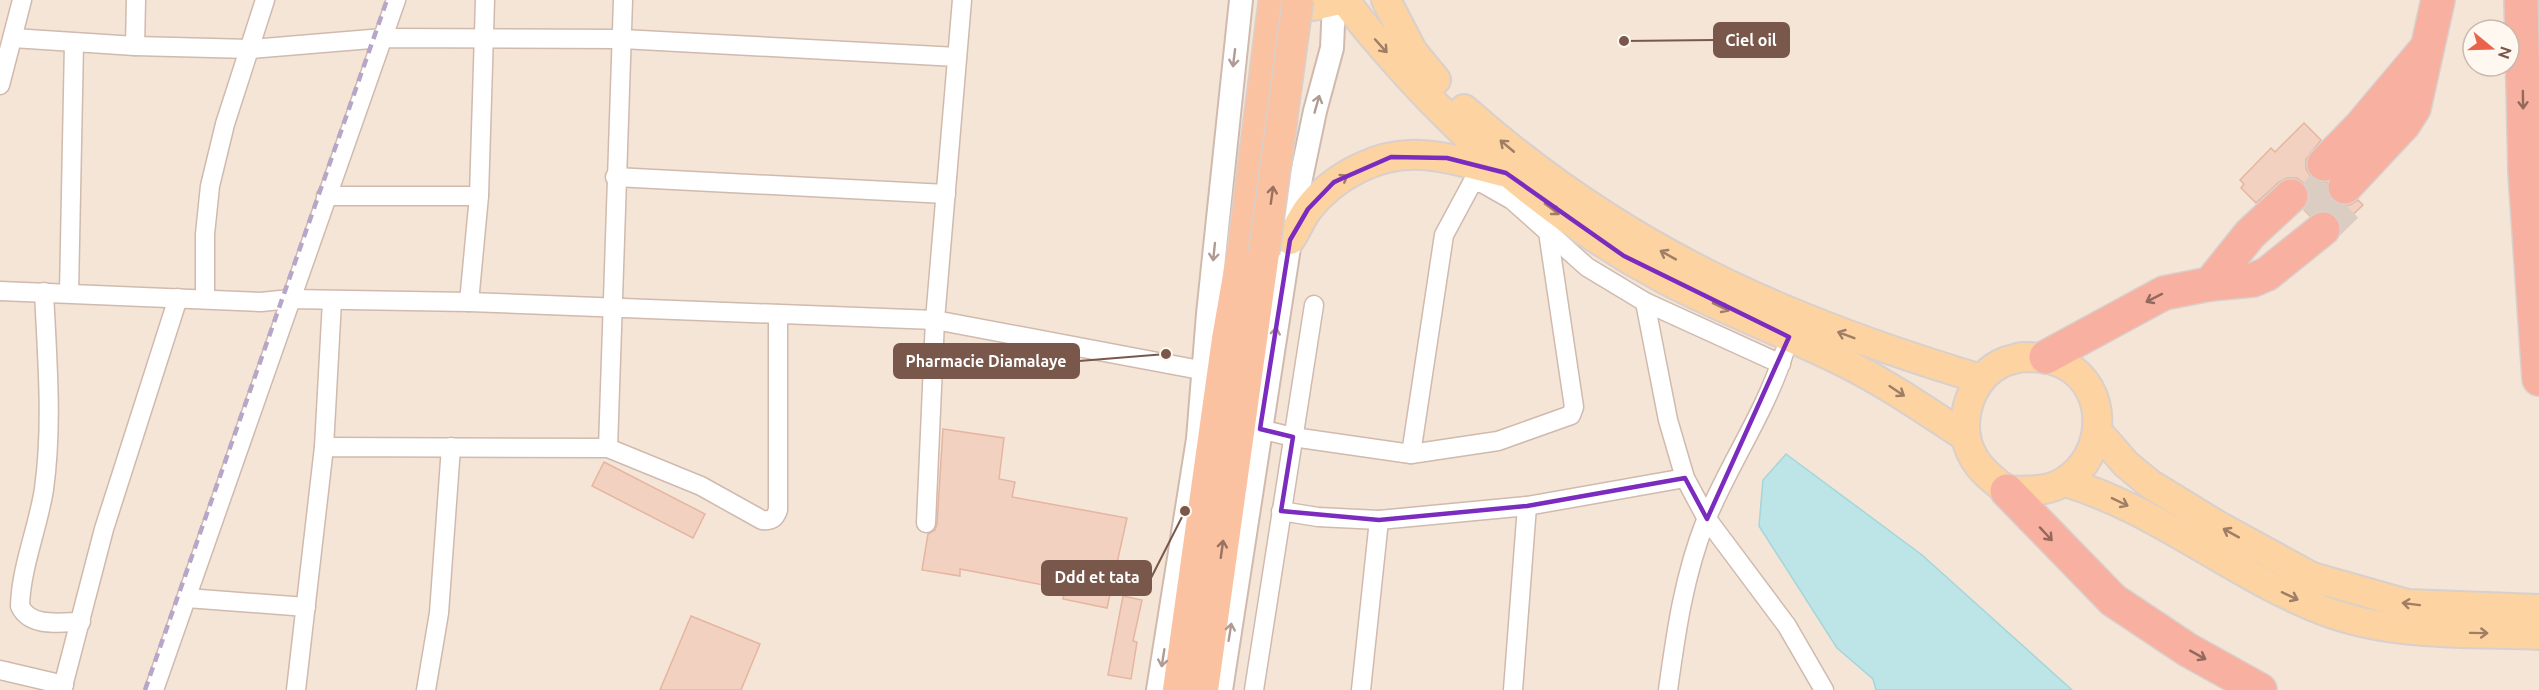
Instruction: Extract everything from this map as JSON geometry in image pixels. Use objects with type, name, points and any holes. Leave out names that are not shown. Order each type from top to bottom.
[{"type":"highway","points":[[1266,247],[1275,0]]},
{"type":"highway","points":[[1178,690],[1235,375],[1266,247],[1298,0]]},
{"type":"highway","points":[[2425,50],[2432,84],[2428,112],[2421,125],[2340,181],[2361,126],[2425,50],[2438,0]]},
{"type":"highway","points":[[2521,0],[2525,173],[2539,379]]},
{"type":"highway","points":[[2046,357],[2164,293],[2210,284],[2253,280],[2267,274],[2307,213],[2250,234],[2210,284]]},
{"type":"highway","points":[[1203,690],[1235,375]]},
{"type":"highway","points":[[2007,491],[2113,600],[2188,650],[2260,690]]},
{"type":"main road","points":[[1285,0],[1313,6],[1340,1],[1437,107],[1506,173],[1558,214],[1624,256],[1716,304],[1785,350],[1887,385],[1966,437]]},
{"type":"main road","points":[[1386,0],[1413,52],[1465,109],[1530,165],[1600,214],[1697,271],[1761,302],[1887,351],[1981,379]]},
{"type":"main road","points":[[1266,247],[1334,182],[1366,165],[1391,157],[1420,154],[1448,158],[1506,173]]},
{"type":"main road","points":[[2022,357],[2046,357],[2064,364],[2080,377],[2092,393],[2098,412],[2098,432],[2092,452],[2081,469],[2065,482],[2037,491],[2007,491],[1974,458],[1966,437],[1966,406],[1981,379],[2000,364],[2022,357]]},
{"type":"main road","points":[[2098,432],[2126,464],[2150,484],[2217,525],[2312,577],[2406,604],[2521,626]]},
{"type":"main road","points":[[2065,482],[2118,501],[2252,578],[2324,611],[2371,625],[2411,632],[2521,626],[2539,609]]},
{"type":"street","points":[[1,76],[14,38],[22,0]]},
{"type":"street","points":[[135,46],[136,0]]},
{"type":"street","points":[[258,20],[259,0]]},
{"type":"street","points":[[205,299],[205,234],[210,186],[217,152],[265,0]]},
{"type":"street","points":[[154,690],[396,0]]},
{"type":"street","points":[[469,302],[479,196],[485,0]]},
{"type":"street","points":[[608,448],[614,307],[615,177],[623,0]]},
{"type":"street","points":[[926,523],[936,320],[962,0]]},
{"type":"street","points":[[1221,690],[1260,429],[1235,375],[1241,0]]},
{"type":"street","points":[[1266,247],[1307,144],[1332,48],[1340,1]]},
{"type":"street","points":[[14,38],[135,46],[250,48],[383,38],[622,39],[957,57]]},
{"type":"street","points":[[69,293],[74,43]]},
{"type":"street","points":[[615,177],[946,194]]},
{"type":"street","points":[[1411,454],[1444,234],[1464,192],[1472,183],[1482,183],[1512,200],[1587,267],[1645,302],[1785,350],[1707,519],[1688,575],[1680,609],[1668,690]]},
{"type":"street","points":[[326,196],[479,196]]},
{"type":"street","points":[[1260,429],[1293,437],[1411,454],[1498,441],[1571,415],[1574,407],[1548,232]]},
{"type":"street","points":[[0,291],[261,302],[290,299],[469,302],[936,320],[1235,375]]},
{"type":"street","points":[[44,292],[48,376],[44,489],[20,606],[31,619],[81,622]]},
{"type":"street","points":[[0,670],[63,687],[107,519],[178,298]]},
{"type":"street","points":[[296,690],[324,447],[332,301]]},
{"type":"street","points":[[1645,302],[1668,420],[1685,478],[1707,519],[1787,626],[1824,690]]},
{"type":"street","points":[[1254,690],[1314,304]]},
{"type":"street","points":[[324,447],[608,448],[701,486],[762,520],[775,517],[778,510],[778,314]]},
{"type":"street","points":[[1158,690],[1198,439],[1235,375]]},
{"type":"street","points":[[426,690],[439,613],[451,447]]},
{"type":"street","points":[[1281,511],[1318,517],[1379,520],[1527,506],[1685,478]]},
{"type":"street","points":[[1514,690],[1527,506]]},
{"type":"street","points":[[1360,690],[1379,520]]},
{"type":"street","points":[[187,598],[306,607]]},
{"type":"highlighted area","points":[[1391,157],[1447,158],[1506,173],[1624,256],[1789,337],[1707,519],[1685,478],[1527,506],[1379,520],[1281,511],[1293,437],[1260,429],[1290,240],[1308,209],[1334,182]]},
{"type":"shaded area","points":[[0,0],[2539,0],[2539,690],[0,690]]},
{"type":"water","points":[[1786,454],[1922,555],[2072,690],[1876,690],[1873,679],[1837,648],[1759,526],[1763,480]]},
{"type":"building","points":[[2304,123],[2321,140],[2306,159],[2306,169],[2311,177],[2319,182],[2327,182],[2327,193],[2333,201],[2341,205],[2350,205],[2358,200],[2363,205],[2341,226],[2338,218],[2330,212],[2320,211],[2310,216],[2304,210],[2309,202],[2309,192],[2305,184],[2297,178],[2287,178],[2279,182],[2256,203],[2241,188],[2244,184],[2240,180],[2271,148],[2275,152]]},
{"type":"building","points":[[943,429],[1004,438],[999,479],[1015,482],[1012,497],[1127,518],[1107,608],[1063,599],[1065,589],[960,569],[960,576],[922,570],[928,534],[935,530],[937,524]]},
{"type":"building","points":[[604,462],[705,514],[693,538],[592,486]]},
{"type":"building","points":[[1123,596],[1142,600],[1133,641],[1137,642],[1131,679],[1108,675]]},
{"type":"building","points":[[691,616],[760,644],[741,690],[660,690]]},
{"type":"tunnel","points":[[2302,208],[2334,175]]},
{"type":"tunnel","points":[[2323,229],[2356,197]]},
{"type":"railway","points":[[145,690],[387,0]]},
{"type":"place","name":"Ciel oil","points":[[1624,41]]},
{"type":"place","name":"Pharmacie Diamalaye","points":[[1166,354]]},
{"type":"place","name":"Ddd et tata","points":[[1185,511]]}]
